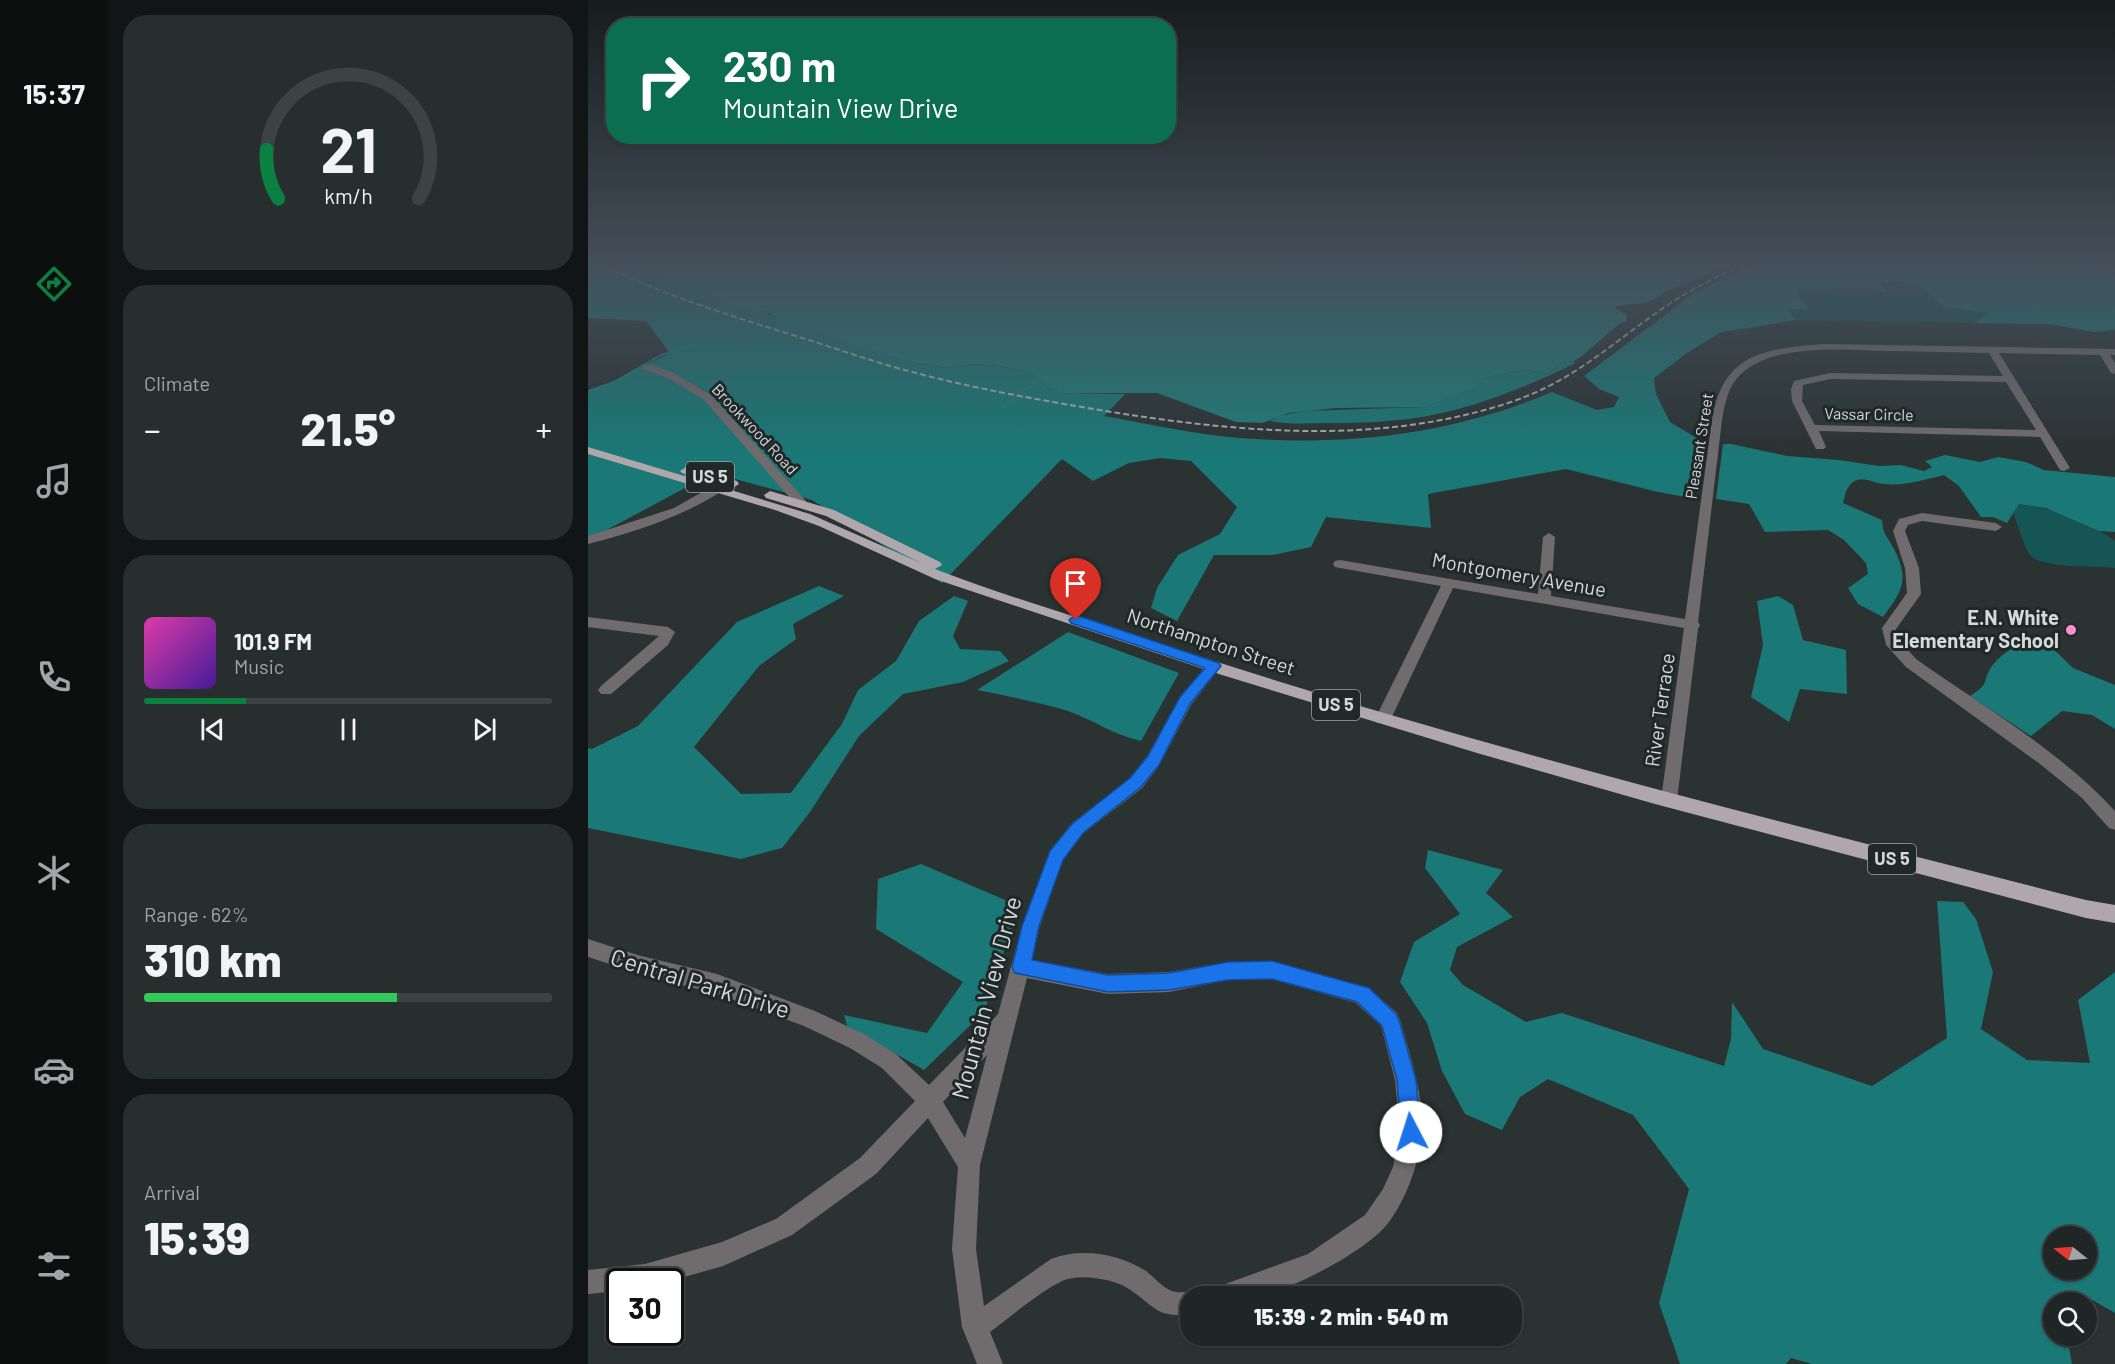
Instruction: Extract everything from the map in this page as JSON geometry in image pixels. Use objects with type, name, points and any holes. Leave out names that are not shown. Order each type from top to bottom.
[{"type":"main road","name":"US 5","points":[[588,444],[807,518],[912,566],[984,588]]},
{"type":"main road","name":"US 5","points":[[588,450],[717,487],[802,504],[844,519],[984,588]]},
{"type":"main road","name":"Northampton Street","points":[[984,588],[1214,666],[1383,719],[1670,800]]},
{"type":"main road","name":"US 5","points":[[1670,800],[2037,897],[2115,914]]},
{"type":"street","name":"Pleasant Street","points":[[1693,625],[1717,420],[1726,384],[1735,373],[1757,359],[1783,351],[1824,347],[2115,352]]},
{"type":"street","points":[[1992,350],[2064,468]]},
{"type":"street","points":[[2103,352],[2115,371]]},
{"type":"street","name":"Brookwood Road","points":[[647,367],[670,375],[707,397],[802,504]]},
{"type":"street","name":"Vassar Circle","points":[[2008,379],[1830,376],[1798,383],[1796,397],[1799,409],[1812,428],[2042,434]]},
{"type":"street","points":[[1812,428],[1820,447]]},
{"type":"street","points":[[588,540],[620,531],[717,487]]},
{"type":"street","points":[[1996,527],[1922,517],[1903,522],[1899,531],[1912,568],[1914,594],[1889,628],[1891,640],[1919,669],[2046,759],[2078,785],[2115,823]]},
{"type":"street","points":[[1544,599],[1549,537]]},
{"type":"street","name":"Montgomery Avenue","points":[[1340,564],[1693,625]]},
{"type":"street","points":[[1383,719],[1449,583]]},
{"type":"street","points":[[588,622],[668,632],[663,641],[606,690]]},
{"type":"street","name":"River Terrace","points":[[1670,800],[1693,625]]},
{"type":"street","name":"Mountain View Drive","points":[[990,1364],[975,1326],[964,1249],[969,1165],[1034,916],[1056,856],[1078,828],[1136,783],[1153,761],[1185,701],[1214,666]]},
{"type":"street","name":"Central Park Drive","points":[[588,948],[641,965],[717,984],[808,1018],[857,1041],[889,1061],[930,1101],[969,1165]]},
{"type":"street","points":[[1021,967],[1108,984],[1169,982],[1228,971],[1272,970],[1362,995],[1390,1020],[1406,1080],[1411,1132],[1404,1168],[1391,1197],[1373,1223],[1315,1263],[1253,1286]]},
{"type":"street","points":[[588,1282],[645,1276],[723,1254],[784,1227],[868,1166],[1005,1021]]},
{"type":"street","points":[[975,1326],[1060,1268],[1103,1265],[1136,1279],[1169,1304],[1180,1304]]},
{"type":"shaded area","points":[[650,327],[805,327],[905,361],[947,368],[973,364],[999,366],[1030,372],[1049,388],[1060,393],[1125,394],[1104,416],[1239,438],[1320,440],[1398,434],[1437,428],[1514,407],[1552,392],[1597,410],[1614,407],[1619,397],[1599,389],[1584,376],[1649,327],[1754,327],[1721,332],[1687,353],[1654,378],[1656,394],[1670,422],[1700,440],[1691,498],[1566,469],[1428,494],[1431,528],[1326,517],[1311,547],[1273,555],[1214,555],[1177,621],[1151,608],[1157,588],[1178,555],[1220,534],[1237,507],[1191,461],[1160,458],[1129,463],[1093,481],[1062,459],[942,583],[812,500],[713,473],[588,540],[588,391],[601,387],[670,353]]},
{"type":"shaded area","points":[[802,327],[1616,327],[1582,356],[1574,361],[1561,363],[1548,373],[1523,370],[1484,378],[1476,387],[1425,407],[1336,408],[1289,413],[1262,423],[1236,422],[1157,393],[1060,393],[1049,388],[1030,372],[973,364],[947,368],[905,361]]},
{"type":"shaded area","points":[[1740,327],[1758,327],[1740,330]]},
{"type":"shaded area","points":[[2064,327],[2115,327],[2115,330],[2094,332]]},
{"type":"shaded area","points":[[1574,361],[1574,364],[1556,373],[1500,396],[1422,417],[1353,423],[1270,421],[1279,416],[1305,411],[1425,407],[1475,387],[1484,378],[1523,370],[1548,373],[1561,363]]},
{"type":"shaded area","points":[[1723,444],[1787,456],[1879,466],[1901,465],[1924,471],[1932,467],[1925,461],[1945,455],[1980,462],[1998,457],[2026,462],[2044,470],[2115,477],[2115,532],[2099,531],[2046,508],[2019,504],[2007,523],[1993,517],[1981,517],[1959,486],[1944,475],[1899,484],[1857,480],[1849,486],[1843,503],[1882,520],[1885,534],[1902,569],[1902,585],[1883,617],[1858,604],[1848,588],[1868,574],[1866,563],[1844,540],[1828,530],[1765,532],[1749,504],[1716,499]]},
{"type":"shaded area","points":[[2019,504],[2057,512],[2082,522],[2115,541],[2115,568],[2058,565],[2037,560],[2031,556],[2013,512]]},
{"type":"shaded area","points":[[819,586],[844,596],[793,624],[796,639],[759,666],[694,747],[741,794],[791,793],[842,724],[858,690],[896,661],[919,621],[954,596],[968,601],[953,636],[960,649],[1000,651],[1009,661],[963,682],[903,694],[859,736],[810,812],[782,848],[741,859],[588,828],[588,748],[592,749],[638,726],[737,622]]},
{"type":"shaded area","points":[[1778,596],[1793,605],[1803,640],[1846,650],[1847,694],[1800,689],[1789,722],[1751,697],[1763,645],[1757,601]]},
{"type":"shaded area","points":[[1068,632],[1179,673],[1141,741],[1121,735],[1068,711],[977,690]]},
{"type":"shaded area","points":[[2041,637],[2073,668],[2115,685],[2115,729],[2092,715],[2062,711],[2031,736],[1970,696],[1984,685],[1992,666],[2002,655],[2021,644]]},
{"type":"shaded area","points":[[1428,850],[1503,870],[1486,893],[1513,917],[1457,947],[1450,970],[1463,985],[1526,1022],[1562,1013],[1724,1066],[1731,1039],[1732,1002],[1763,1049],[1872,1086],[1947,1038],[1937,901],[1963,902],[1976,919],[1993,972],[1981,1029],[2027,1060],[2090,1063],[2078,1000],[2115,972],[2115,1313],[2097,1303],[2097,1292],[2043,1292],[2043,1346],[2069,1346],[2072,1364],[1812,1364],[1791,1358],[1786,1364],[1680,1364],[1659,1303],[1689,1189],[1633,1115],[1548,1079],[1520,1097],[1502,1130],[1465,1114],[1442,1071],[1427,1023],[1400,982],[1414,942],[1460,914],[1425,868]]},
{"type":"shaded area","points":[[921,864],[1019,906],[984,1012],[924,1070],[847,1026],[844,1015],[927,1033],[963,982],[876,929],[878,879]]},
{"type":"waterway","points":[[588,391],[614,382],[661,355],[695,344],[719,329],[728,327]]},
{"type":"waterway","points":[[1020,393],[1041,379]]},
{"type":"waterway","points":[[1003,408],[1014,398]]},
{"type":"railway","points":[[765,327],[906,370],[994,391],[1166,420],[1215,426],[1313,431],[1361,430],[1410,425],[1457,417],[1505,404],[1548,387],[1567,376],[1637,327]]},
{"type":"place","name":"E.N. White Elementary School","points":[[2071,630]]},
{"type":"route","points":[[1076,620],[1214,666],[1185,701],[1153,761],[1136,783],[1078,828],[1056,856],[1031,926],[1021,967],[1108,984],[1169,982],[1228,971],[1272,970],[1362,995],[1390,1020],[1406,1080],[1411,1132]]}]
